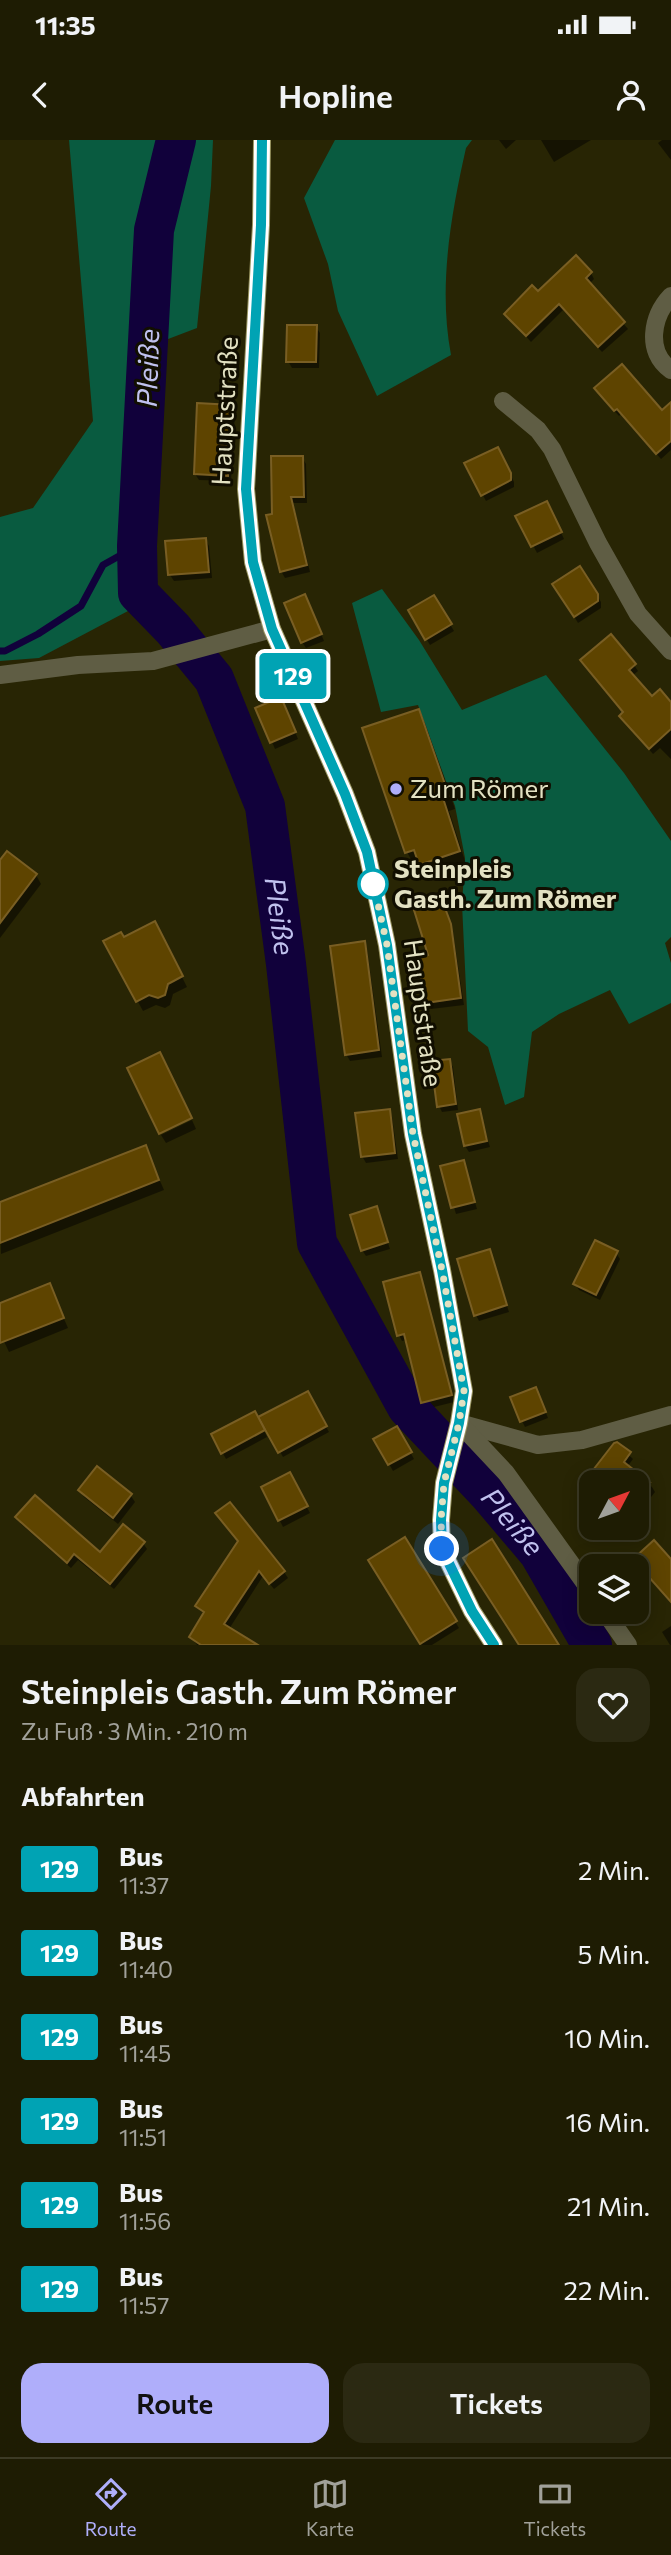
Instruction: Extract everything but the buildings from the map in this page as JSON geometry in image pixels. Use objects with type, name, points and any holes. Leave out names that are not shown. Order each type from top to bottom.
[{"type":"main road","name":"Hauptstraße","points":[[262,140],[261,225],[246,489],[253,562],[272,629],[345,794],[367,852],[387,945],[413,1134],[464,1391],[444,1483],[442,1549],[472,1611],[494,1645]]},
{"type":"street","points":[[671,296],[660,308],[652,340],[664,366],[671,370]]},
{"type":"street","points":[[503,401],[538,430],[552,449],[598,543],[638,614],[671,651]]},
{"type":"street","points":[[0,675],[78,665],[153,661],[272,629]]},
{"type":"street","points":[[457,1429],[538,1445],[582,1440],[671,1415]]},
{"type":"street","points":[[457,1429],[506,1473],[579,1575]]},
{"type":"street","points":[[613,1624],[628,1645]]},
{"type":"green space","points":[[69,140],[213,140],[197,328],[155,344],[128,611],[39,658],[0,661],[0,517],[33,508],[93,421]]},
{"type":"green space","points":[[335,140],[472,140],[466,148],[448,251],[446,303],[451,355],[377,396],[338,311],[328,264],[304,198]]},
{"type":"green space","points":[[382,589],[419,640],[462,710],[546,675],[624,773],[671,841],[671,937],[665,943],[671,963],[671,1003],[629,1024],[610,990],[559,1014],[532,1032],[524,1097],[505,1105],[488,1047],[468,1031],[462,904],[465,858],[455,806],[418,705],[381,712],[352,603]]},
{"type":"waterway","name":"Pleiße","points":[[176,140],[154,230],[137,546],[138,593],[173,629],[214,679],[265,806],[286,964],[317,1243],[407,1407],[489,1494],[539,1553],[592,1645]]},
{"type":"waterway","points":[[0,651],[38,634],[81,606],[103,565],[137,546]]},
{"type":"bus line","name":"129","points":[[262,140],[261,225],[246,489],[253,562],[272,629],[345,794],[367,852],[387,945],[413,1134],[464,1391],[444,1483],[442,1549],[472,1611],[494,1645]]},
{"type":"place","name":"Zum Römer","points":[[396,789]]},
{"type":"place","name":"Steinpleis Gasth. Zum Römer","points":[[373,884]]},
{"type":"route","points":[[373,884],[372,877],[387,945],[413,1134],[464,1391],[444,1483],[442,1549]]}]
